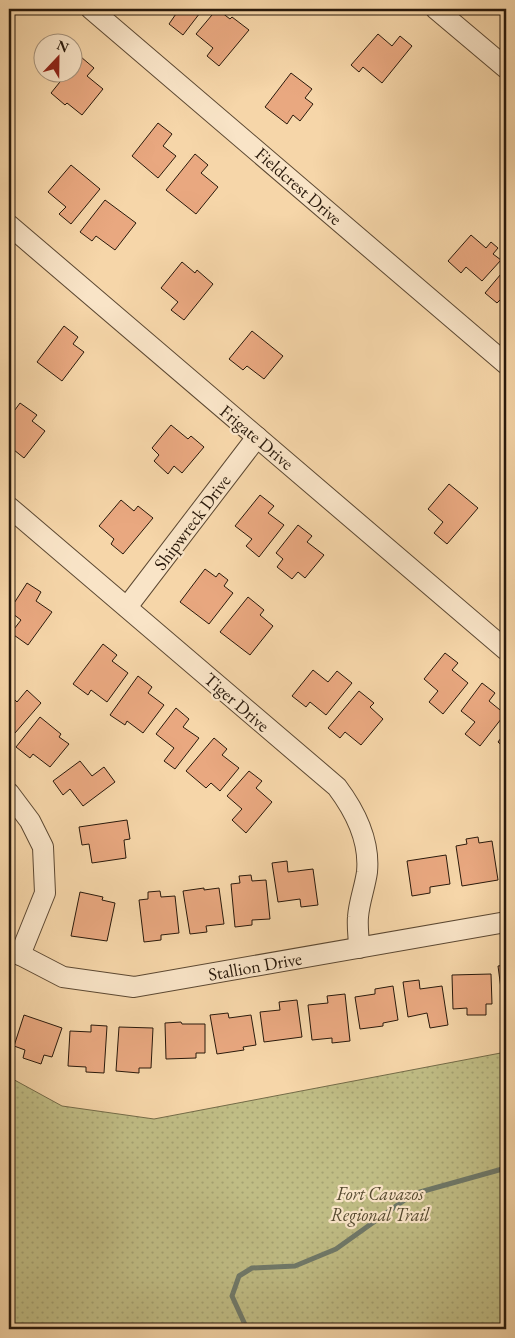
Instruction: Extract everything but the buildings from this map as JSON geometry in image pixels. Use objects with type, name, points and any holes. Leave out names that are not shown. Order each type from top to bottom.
[{"type":"street","name":"Fieldcrest Drive","points":[[91,9],[506,364]]},
{"type":"street","points":[[436,9],[506,68]]},
{"type":"street","name":"Frigate Drive","points":[[9,225],[506,650]]},
{"type":"street","name":"Shipwreck Drive","points":[[127,607],[257,437]]},
{"type":"street","name":"Tiger Drive","points":[[9,507],[337,787],[358,821],[365,846],[367,871],[358,918],[359,948]]},
{"type":"street","points":[[9,793],[30,821],[43,848],[45,892],[14,952]]},
{"type":"street","name":"Stallion Drive","points":[[14,952],[63,977],[134,987],[506,922]]},
{"type":"green space","name":"Fort Cavazos Regional Trail","points":[[506,1052],[506,1329],[9,1329],[9,1077],[62,1106],[154,1119]]},
{"type":"waterway","points":[[247,1329],[232,1296],[239,1276],[252,1268],[295,1266],[336,1249],[413,1194],[506,1168]]}]
